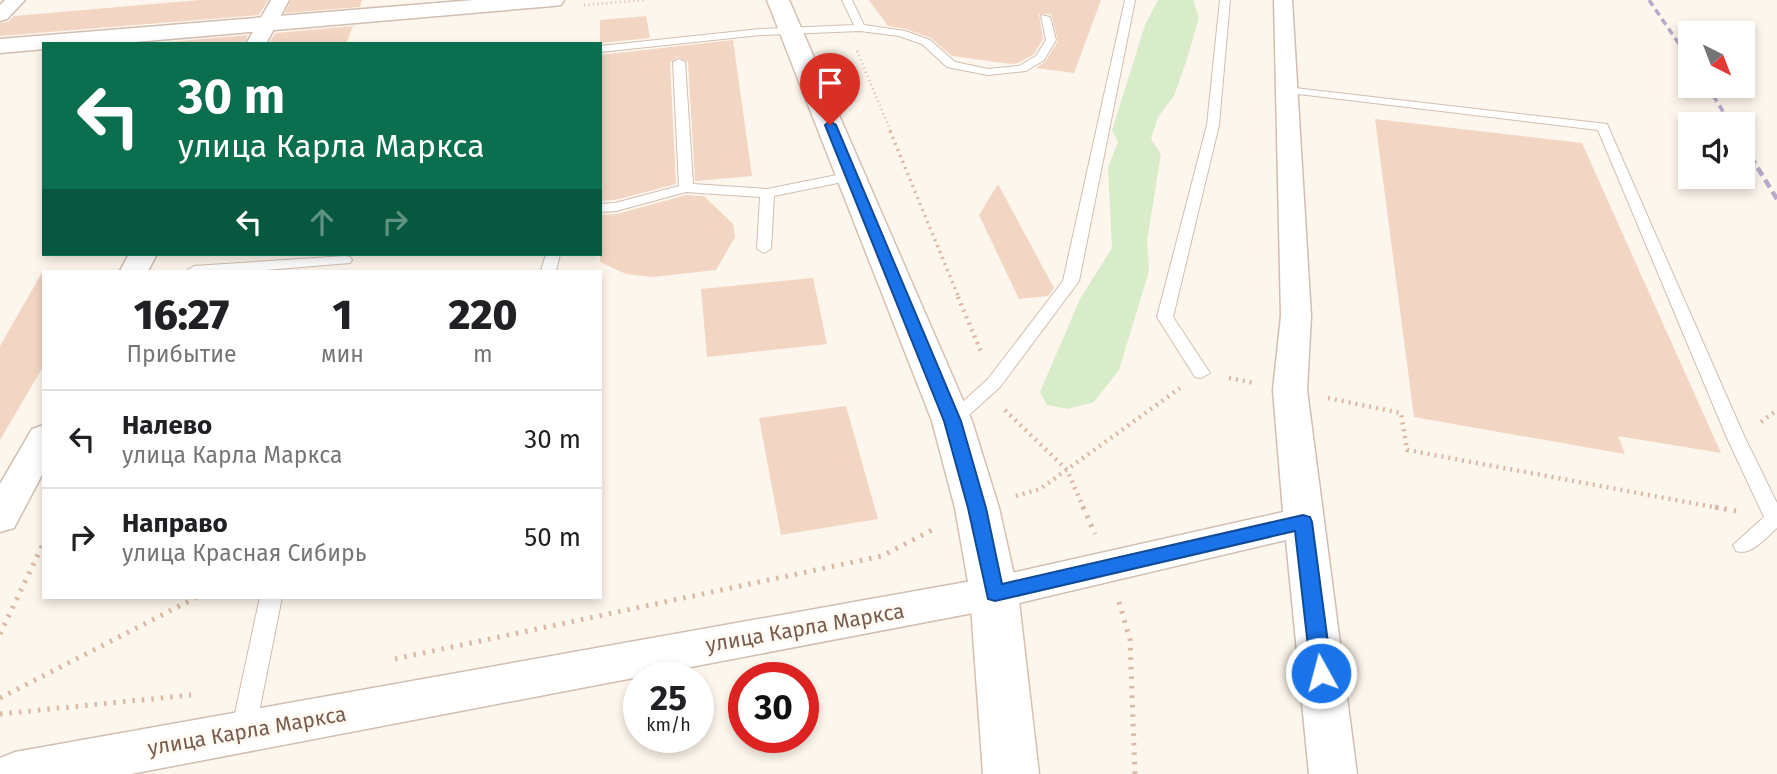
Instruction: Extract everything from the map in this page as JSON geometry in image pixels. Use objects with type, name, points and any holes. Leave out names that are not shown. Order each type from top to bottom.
[{"type":"main road","points":[[87,42],[262,34],[546,0]]},
{"type":"main road","points":[[785,16],[953,421],[977,508],[995,593],[1011,774]]},
{"type":"main road","points":[[0,46],[42,44]]},
{"type":"street","points":[[0,15],[16,0]]},
{"type":"street","points":[[262,34],[280,0]]},
{"type":"street","points":[[1283,0],[1296,316],[1290,390],[1303,522],[1334,774]]},
{"type":"street","points":[[0,518],[42,441]]},
{"type":"street","name":"улица Карла Маркса","points":[[15,774],[995,593],[1303,522]]},
{"type":"lane","points":[[847,0],[860,29]]},
{"type":"lane","points":[[953,421],[994,383],[1071,281],[1130,0]]},
{"type":"lane","points":[[1200,373],[1165,317],[1213,125],[1225,0]]},
{"type":"lane","points":[[602,49],[785,16],[901,33],[926,42],[951,65],[988,72],[1022,69],[1040,58],[1051,40],[1045,17]]},
{"type":"lane","points":[[679,62],[685,188]]},
{"type":"lane","points":[[1286,90],[1603,127],[1736,438],[1775,519],[1743,545]]},
{"type":"lane","points":[[602,208],[616,207],[685,188],[767,193],[852,176]]},
{"type":"lane","points":[[764,249],[767,193]]},
{"type":"lane","points":[[211,270],[345,262]]},
{"type":"lane","points":[[243,732],[271,599]]},
{"type":"path","points":[[385,661],[882,556],[977,508],[1040,489],[1200,373],[1401,413],[1407,450],[1775,519]]},
{"type":"path","points":[[0,634],[42,546]]},
{"type":"path","points":[[0,698],[193,599]]},
{"type":"path","points":[[0,714],[250,690]]},
{"type":"green space","points":[[1158,0],[1193,0],[1199,18],[1174,96],[1158,117],[1151,139],[1161,154],[1147,241],[1149,271],[1119,370],[1094,402],[1068,409],[1047,405],[1040,392],[1080,299],[1112,248],[1108,167],[1118,142],[1112,130],[1145,25]]},
{"type":"building","points":[[200,0],[268,0],[259,15],[0,36],[0,23],[8,22],[14,16]]},
{"type":"building","points":[[291,0],[362,0],[360,7],[285,13]]},
{"type":"building","points":[[869,0],[1101,0],[1074,73],[1036,68],[1046,61],[1058,41],[1051,14],[1039,14],[1043,39],[1034,54],[1011,64],[952,56],[931,38],[888,26]]},
{"type":"building","points":[[646,16],[650,38],[602,43],[600,20]]},
{"type":"building","points":[[353,26],[347,42],[270,42],[275,33]]},
{"type":"building","points":[[248,35],[245,42],[168,42]]},
{"type":"building","points":[[733,40],[752,176],[695,181],[688,62],[678,57],[670,62],[676,184],[602,201],[602,55]]},
{"type":"building","points":[[1375,119],[1582,143],[1721,453],[1618,436],[1625,454],[1414,417]]},
{"type":"building","points":[[998,184],[1054,288],[1048,296],[1019,299],[979,215]]},
{"type":"building","points":[[686,195],[704,196],[733,224],[735,237],[716,270],[653,277],[626,274],[600,262],[602,215],[617,214]]},
{"type":"building","points":[[42,272],[42,368],[0,440],[0,346]]},
{"type":"building","points":[[813,278],[827,344],[707,357],[701,289]]},
{"type":"building","points":[[846,406],[878,519],[781,535],[759,418]]},
{"type":"railway","points":[[1649,0],[1678,42]]},
{"type":"railway","points":[[1715,98],[1723,112]]},
{"type":"railway","points":[[1755,163],[1777,199]]},
{"type":"route","points":[[830,125],[953,421],[977,508],[995,593],[1303,522],[1321,673]]}]
